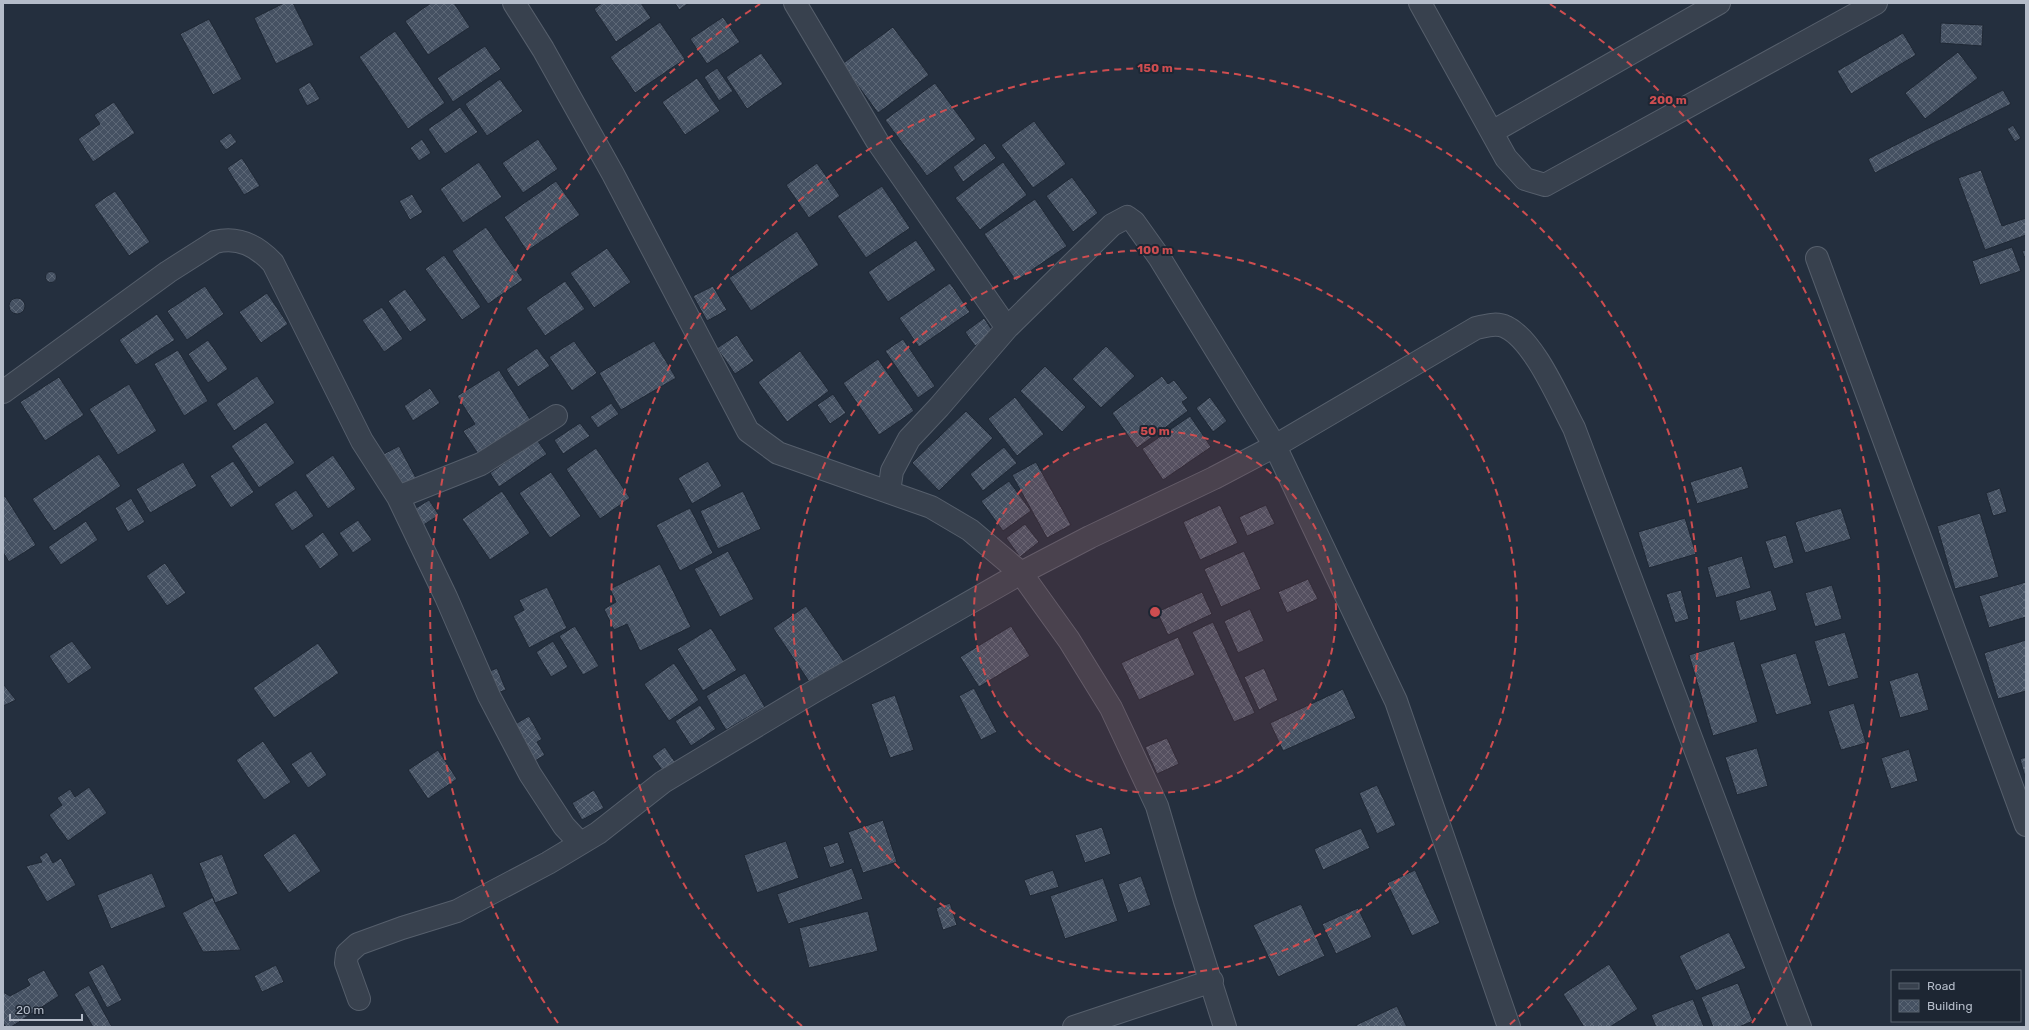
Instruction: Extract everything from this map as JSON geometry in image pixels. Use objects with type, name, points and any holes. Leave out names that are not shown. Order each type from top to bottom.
[{"type":"street","points":[[514,3],[543,49],[613,174],[748,431],[778,453],[931,507],[970,530],[1021,573],[1069,640],[1111,708],[1158,806],[1185,901],[1212,981],[1225,1027]]},
{"type":"street","points":[[795,3],[877,141],[1007,328]]},
{"type":"street","points":[[1420,3],[1506,158],[1525,179],[1545,185],[1876,3]]},
{"type":"street","points":[[1492,132],[1719,3]]},
{"type":"street","points":[[889,492],[892,471],[909,439],[939,407],[1007,328],[1112,225],[1127,217],[1134,222],[1159,257],[1276,446],[1396,701],[1509,1027]]},
{"type":"street","points":[[3,392],[168,272],[209,246],[224,240],[242,242],[252,245],[264,253],[273,263],[362,441],[398,497],[446,597],[492,703],[530,774],[564,826],[580,843]]},
{"type":"street","points":[[1817,258],[2026,824]]},
{"type":"street","points":[[359,999],[346,963],[347,954],[358,944],[402,928],[458,911],[541,866],[598,833],[670,778],[813,692],[1021,573],[1090,537],[1214,478],[1276,446],[1476,328],[1492,324],[1505,326],[1519,335],[1537,359],[1574,428],[1800,1027]]},
{"type":"street","points":[[398,497],[481,464],[556,416]]},
{"type":"street","points":[[1074,1027],[1212,981]]},
{"type":"building","points":[[284,3],[293,3],[314,45],[276,64],[254,18]]},
{"type":"building","points":[[431,3],[454,3],[470,27],[428,55],[405,21]]},
{"type":"building","points":[[602,3],[641,3],[651,18],[616,42],[594,9]]},
{"type":"building","points":[[675,3],[689,3],[679,10]]},
{"type":"building","points":[[723,17],[740,42],[707,64],[690,39]]},
{"type":"building","points":[[209,19],[242,79],[213,95],[180,34]]},
{"type":"building","points":[[660,22],[685,59],[635,93],[610,57]]},
{"type":"building","points":[[1941,23],[1983,25],[1982,46],[1940,43]]},
{"type":"building","points":[[893,27],[929,75],[878,113],[842,64]]},
{"type":"building","points":[[395,31],[445,103],[408,129],[359,57]]},
{"type":"building","points":[[1903,33],[1916,55],[1851,94],[1837,71]]},
{"type":"building","points":[[485,46],[501,69],[453,102],[437,78]]},
{"type":"building","points":[[1958,52],[1978,78],[1925,119],[1905,93]]},
{"type":"building","points":[[761,53],[783,84],[747,109],[726,77]]},
{"type":"building","points":[[717,68],[733,91],[719,101],[704,77]]},
{"type":"building","points":[[697,78],[720,111],[685,135],[662,102]]},
{"type":"building","points":[[500,79],[523,111],[487,136],[465,104]]},
{"type":"building","points":[[310,82],[320,99],[307,106],[298,89]]},
{"type":"building","points":[[935,83],[976,139],[927,176],[885,120]]},
{"type":"building","points":[[2003,90],[2011,104],[1875,173],[1868,159]]},
{"type":"building","points":[[114,102],[135,133],[93,162],[78,139],[100,124],[94,115]]},
{"type":"building","points":[[460,107],[478,132],[445,154],[428,129]]},
{"type":"building","points":[[1034,121],[1066,164],[1033,188],[1001,145]]},
{"type":"building","points":[[2013,125],[2021,138],[2015,142],[2007,129]]},
{"type":"building","points":[[230,133],[237,142],[226,150],[219,141]]},
{"type":"building","points":[[422,139],[431,153],[419,161],[410,148]]},
{"type":"building","points":[[538,139],[558,169],[523,193],[502,163]]},
{"type":"building","points":[[985,143],[996,158],[963,182],[953,167]]},
{"type":"building","points":[[242,158],[260,186],[244,195],[227,168]]},
{"type":"building","points":[[479,162],[502,197],[463,223],[440,189]]},
{"type":"building","points":[[1003,162],[1027,195],[980,230],[955,198]]},
{"type":"building","points":[[817,163],[840,196],[809,218],[786,185]]},
{"type":"building","points":[[1981,170],[2002,226],[2026,218],[2026,235],[1985,250],[1958,178]]},
{"type":"building","points":[[1072,177],[1098,213],[1073,232],[1046,196]]},
{"type":"building","points":[[556,181],[580,215],[527,251],[504,217]]},
{"type":"building","points":[[882,186],[910,228],[866,258],[837,216]]},
{"type":"building","points":[[115,191],[150,242],[129,256],[94,205]]},
{"type":"building","points":[[412,194],[423,212],[410,220],[399,201]]},
{"type":"building","points":[[1035,199],[1067,246],[1016,281],[984,234]]},
{"type":"building","points":[[486,227],[523,280],[488,304],[452,251]]},
{"type":"building","points":[[797,231],[819,265],[751,311],[729,278]]},
{"type":"building","points":[[916,240],[936,270],[888,302],[868,272]]},
{"type":"building","points":[[2012,247],[2021,271],[1980,285],[1972,261]]},
{"type":"building","points":[[607,248],[631,282],[594,308],[570,273]]},
{"type":"building","points":[[2026,250],[2026,260],[2022,251]]},
{"type":"building","points":[[444,255],[481,307],[462,320],[425,269]]},
{"type":"building","points":[[51,271],[55,273],[57,277],[55,281],[51,283],[47,281],[45,277],[47,273]]},
{"type":"building","points":[[565,281],[585,309],[545,336],[526,308]]},
{"type":"building","points":[[950,283],[970,312],[919,347],[899,318]]},
{"type":"building","points":[[205,286],[224,314],[187,340],[167,311]]},
{"type":"building","points":[[713,286],[727,310],[707,321],[693,296]]},
{"type":"building","points":[[405,289],[427,320],[410,332],[388,301]]},
{"type":"building","points":[[267,293],[288,324],[261,343],[239,312]]},
{"type":"building","points":[[17,298],[23,300],[25,306],[23,312],[17,314],[11,312],[9,306],[11,300]]},
{"type":"building","points":[[382,307],[403,339],[384,352],[362,320]]},
{"type":"building","points":[[157,314],[175,340],[136,365],[119,340]]},
{"type":"building","points":[[984,318],[994,333],[975,346],[965,332]]},
{"type":"building","points":[[737,335],[754,361],[735,374],[717,348]]},
{"type":"building","points":[[903,339],[935,386],[918,398],[885,351]]},
{"type":"building","points":[[208,340],[228,369],[208,383],[188,354]]},
{"type":"building","points":[[574,341],[597,373],[572,391],[549,357]]},
{"type":"building","points":[[654,341],[676,378],[621,410],[599,373]]},
{"type":"building","points":[[1106,346],[1135,376],[1101,408],[1072,379]]},
{"type":"building","points":[[537,348],[550,366],[518,387],[506,369]]},
{"type":"building","points":[[178,350],[208,401],[184,416],[154,364]]},
{"type":"building","points":[[800,351],[829,391],[787,422],[758,382]]},
{"type":"building","points":[[878,359],[914,411],[879,435],[843,383]]},
{"type":"building","points":[[1045,366],[1086,407],[1062,432],[1020,391]]},
{"type":"building","points":[[499,370],[533,424],[480,457],[463,431],[475,424],[457,396]]},
{"type":"building","points":[[257,376],[275,403],[234,431],[216,404]]},
{"type":"building","points":[[1162,376],[1168,384],[1174,380],[1188,398],[1182,402],[1188,411],[1137,448],[1112,413]]},
{"type":"building","points":[[59,377],[84,415],[45,441],[20,402]]},
{"type":"building","points":[[129,384],[157,431],[118,455],[89,409]]},
{"type":"building","points":[[430,388],[440,403],[413,421],[404,406]]},
{"type":"building","points":[[833,394],[846,413],[830,424],[817,405]]},
{"type":"building","points":[[1015,397],[1044,434],[1017,456],[988,419]]},
{"type":"building","points":[[1210,397],[1227,421],[1213,432],[1196,408]]},
{"type":"building","points":[[611,403],[619,414],[598,428],[590,417]]},
{"type":"building","points":[[966,411],[993,438],[939,491],[912,463]]},
{"type":"building","points":[[1190,416],[1211,447],[1163,480],[1142,449]]},
{"type":"building","points":[[266,422],[295,463],[259,488],[231,446]]},
{"type":"building","points":[[580,423],[590,436],[563,454],[554,440]]},
{"type":"building","points":[[537,440],[547,454],[499,487],[490,473]]},
{"type":"building","points":[[399,446],[416,478],[395,489],[378,457]]},
{"type":"building","points":[[1004,447],[1017,463],[983,491],[970,474]]},
{"type":"building","points":[[596,448],[630,498],[600,519],[566,469]]},
{"type":"building","points":[[99,454],[121,486],[54,531],[32,499]]},
{"type":"building","points":[[333,455],[356,489],[328,509],[305,475]]},
{"type":"building","points":[[233,461],[254,492],[231,508],[210,476]]},
{"type":"building","points":[[708,461],[722,486],[692,504],[678,478]]},
{"type":"building","points":[[183,462],[197,486],[150,513],[136,489]]},
{"type":"building","points":[[1036,462],[1071,525],[1047,538],[1012,475]]},
{"type":"building","points":[[1742,466],[1749,488],[1697,504],[1690,482]]},
{"type":"building","points":[[551,472],[581,516],[550,538],[519,493]]},
{"type":"building","points":[[1009,481],[1031,511],[1003,531],[981,501]]},
{"type":"building","points":[[2000,488],[2007,512],[1993,516],[1986,493]]},
{"type":"building","points":[[296,490],[314,516],[292,531],[274,504]]},
{"type":"building","points":[[502,491],[530,533],[490,560],[462,519]]},
{"type":"building","points":[[743,491],[761,529],[718,549],[700,511]]},
{"type":"building","points":[[5,496],[36,545],[9,562],[3,552],[3,497]]},
{"type":"building","points":[[131,498],[145,522],[128,532],[115,508]]},
{"type":"building","points":[[429,500],[439,515],[422,526],[411,511]]},
{"type":"building","points":[[1220,505],[1238,543],[1200,560],[1183,522]]},
{"type":"building","points":[[1266,505],[1275,524],[1247,536],[1239,517]]},
{"type":"building","points":[[690,508],[713,553],[680,571],[656,525]]},
{"type":"building","points":[[1841,508],[1851,539],[1805,553],[1795,522]]},
{"type":"building","points":[[1980,513],[1999,577],[1955,589],[1937,526]]},
{"type":"building","points":[[1685,518],[1696,554],[1649,568],[1638,532]]},
{"type":"building","points":[[358,520],[372,540],[353,553],[339,533]]},
{"type":"building","points":[[86,521],[98,540],[61,565],[48,547]]},
{"type":"building","points":[[1025,524],[1039,542],[1020,557],[1006,538]]},
{"type":"building","points":[[323,532],[339,555],[320,569],[304,546]]},
{"type":"building","points":[[1786,535],[1794,563],[1774,569],[1765,541]]},
{"type":"building","points":[[728,551],[754,599],[720,617],[694,569]]},
{"type":"building","points":[[1244,551],[1261,589],[1221,607],[1204,569]]},
{"type":"building","points":[[1742,556],[1751,588],[1716,598],[1707,567]]},
{"type":"building","points":[[165,563],[186,593],[167,606],[146,576]]},
{"type":"building","points":[[660,564],[691,627],[640,651],[627,624],[614,630],[604,609],[616,602],[610,589]]},
{"type":"building","points":[[1308,579],[1318,599],[1287,613],[1278,592]]},
{"type":"building","points":[[2026,582],[2026,617],[1989,628],[1979,596]]},
{"type":"building","points":[[1832,585],[1842,619],[1815,627],[1805,593]]},
{"type":"building","points":[[547,587],[567,628],[529,648],[513,616],[524,610],[519,600]]},
{"type":"building","points":[[1681,590],[1689,619],[1675,623],[1666,594]]},
{"type":"building","points":[[1771,590],[1777,610],[1740,621],[1735,601]]},
{"type":"building","points":[[1202,592],[1212,614],[1168,635],[1157,612]]},
{"type":"building","points":[[806,606],[845,663],[812,686],[773,628]]},
{"type":"building","points":[[1250,609],[1264,641],[1238,653],[1224,621]]},
{"type":"building","points":[[1213,622],[1255,713],[1234,722],[1192,632]]},
{"type":"building","points":[[575,626],[599,666],[583,675],[559,636]]},
{"type":"building","points":[[1011,626],[1030,656],[979,687],[960,657]]},
{"type":"building","points":[[711,628],[737,670],[703,691],[677,649]]},
{"type":"building","points":[[1845,632],[1859,678],[1828,687],[1814,641]]},
{"type":"building","points":[[1178,637],[1195,675],[1139,700],[1121,663]]},
{"type":"building","points":[[2026,640],[2026,691],[1998,699],[1984,653]]},
{"type":"building","points":[[72,641],[92,668],[68,684],[49,656]]},
{"type":"building","points":[[553,641],[568,667],[551,677],[536,652]]},
{"type":"building","points":[[1734,641],[1758,722],[1713,736],[1689,655]]},
{"type":"building","points":[[318,643],[339,673],[274,718],[253,688]]},
{"type":"building","points":[[1796,653],[1812,704],[1776,715],[1760,664]]},
{"type":"building","points":[[674,663],[699,700],[669,721],[644,684]]},
{"type":"building","points":[[497,668],[506,690],[491,695],[483,674]]},
{"type":"building","points":[[1264,668],[1278,700],[1259,710],[1244,677]]},
{"type":"building","points":[[1918,672],[1929,710],[1900,718],[1889,681]]},
{"type":"building","points":[[745,673],[765,707],[726,730],[706,696]]},
{"type":"building","points":[[3,685],[16,700],[3,706]]},
{"type":"building","points":[[974,688],[997,732],[981,740],[959,696]]},
{"type":"building","points":[[1343,689],[1356,718],[1283,751],[1270,723]]},
{"type":"building","points":[[895,695],[914,750],[890,758],[871,704]]},
{"type":"building","points":[[1854,703],[1866,743],[1841,750],[1828,711]]},
{"type":"building","points":[[700,705],[716,729],[691,746],[675,721]]},
{"type":"building","points":[[529,716],[542,739],[537,742],[545,755],[533,762],[512,726]]},
{"type":"building","points":[[1167,738],[1179,764],[1157,774],[1145,747]]},
{"type":"building","points":[[263,741],[291,782],[264,800],[236,760]]},
{"type":"building","points":[[665,747],[677,765],[665,774],[652,756]]},
{"type":"building","points":[[1757,748],[1768,786],[1737,795],[1725,757]]},
{"type":"building","points":[[1909,749],[1918,781],[1891,789],[1881,758]]},
{"type":"building","points":[[438,750],[457,779],[428,799],[408,770]]},
{"type":"building","points":[[311,751],[327,775],[308,788],[291,764]]},
{"type":"building","points":[[2026,757],[2026,780],[2020,759]]},
{"type":"building","points":[[1377,785],[1396,825],[1377,834],[1359,793]]},
{"type":"building","points":[[89,787],[107,813],[68,841],[49,815],[62,805],[57,798],[70,789],[75,797]]},
{"type":"building","points":[[594,790],[604,808],[582,820],[572,803]]},
{"type":"building","points":[[883,820],[897,862],[863,873],[848,832]]},
{"type":"building","points":[[1102,827],[1111,854],[1085,863],[1075,835]]},
{"type":"building","points":[[1361,828],[1370,848],[1323,870],[1314,849]]},
{"type":"building","points":[[295,833],[321,871],[289,893],[263,855]]},
{"type":"building","points":[[786,841],[799,878],[757,893],[744,855]]},
{"type":"building","points":[[838,842],[845,863],[830,868],[823,847]]},
{"type":"building","points":[[47,852],[53,863],[61,858],[76,885],[47,902],[26,866],[42,862],[39,857]]},
{"type":"building","points":[[222,854],[238,894],[215,903],[199,863]]},
{"type":"building","points":[[852,868],[863,899],[788,924],[777,894]]},
{"type":"building","points":[[1053,870],[1059,887],[1030,896],[1024,880]]},
{"type":"building","points":[[1415,870],[1440,923],[1412,936],[1387,883]]},
{"type":"building","points":[[152,873],[166,907],[111,929],[97,895]]},
{"type":"building","points":[[1141,876],[1151,905],[1128,913],[1118,884]]},
{"type":"building","points":[[1103,878],[1118,921],[1065,939],[1050,896]]},
{"type":"building","points":[[213,897],[241,950],[203,952],[182,913]]},
{"type":"building","points":[[950,903],[957,925],[943,930],[936,908]]},
{"type":"building","points":[[1301,904],[1325,956],[1278,977],[1253,925]]},
{"type":"building","points":[[1358,908],[1372,937],[1336,954],[1322,924]]},
{"type":"building","points":[[868,911],[878,951],[809,968],[799,928]]},
{"type":"building","points":[[1729,932],[1746,968],[1696,991],[1679,956]]},
{"type":"building","points":[[103,964],[122,1000],[107,1008],[88,972]]},
{"type":"building","points":[[1609,964],[1638,1009],[1610,1027],[1584,1027],[1563,994]]},
{"type":"building","points":[[276,965],[284,982],[262,992],[254,976]]},
{"type":"building","points":[[44,970],[59,996],[11,1027],[6,1027],[3,1023],[3,992],[10,996],[30,985],[27,979]]},
{"type":"building","points":[[1738,983],[1753,1021],[1739,1027],[1713,1027],[1701,997]]},
{"type":"building","points":[[89,985],[112,1027],[93,1027],[74,994]]},
{"type":"building","points":[[1693,999],[1704,1027],[1656,1027],[1651,1015]]},
{"type":"building","points":[[1397,1006],[1407,1027],[1357,1027],[1356,1025]]}]
